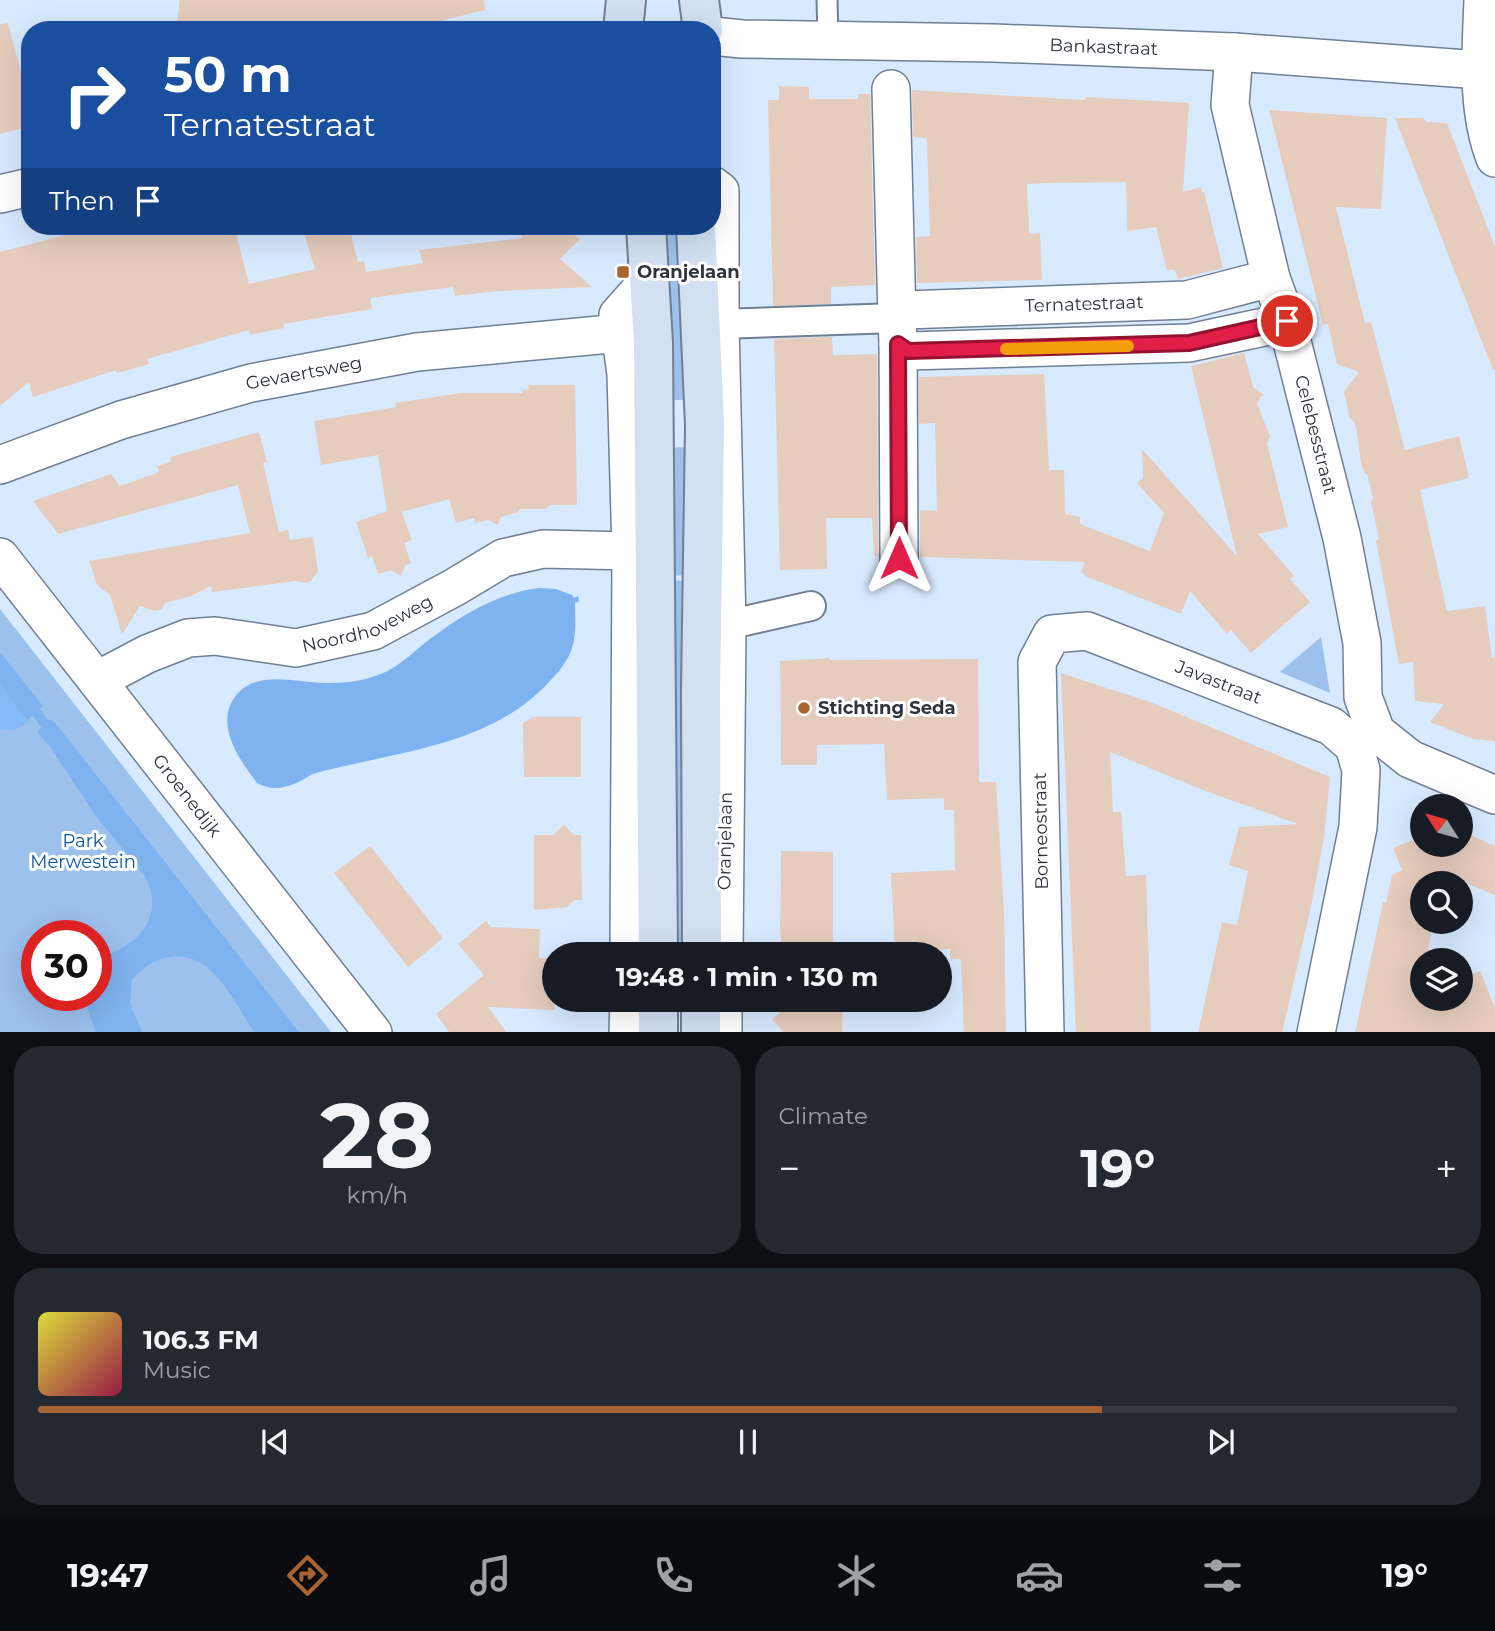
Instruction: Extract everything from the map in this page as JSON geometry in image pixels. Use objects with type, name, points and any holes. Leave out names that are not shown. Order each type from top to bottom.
[{"type":"main road","points":[[624,21],[626,0]]},
{"type":"main road","points":[[647,235],[653,357],[658,942]]},
{"type":"main road","name":"Oranjelaan","points":[[696,235],[705,425],[701,689],[702,942]]},
{"type":"main road","points":[[658,1012],[658,1032]]},
{"type":"main road","points":[[701,1012],[701,1032]]},
{"type":"street","points":[[1483,0],[1488,70],[1487,137],[1495,158]]},
{"type":"street","name":"Bankastraat","points":[[721,27],[743,39],[828,39],[1234,52],[1488,70]]},
{"type":"street","name":"Celebesstraat","points":[[1234,52],[1230,105],[1271,278],[1287,321],[1342,538],[1362,643],[1363,697],[1376,732],[1410,759],[1495,795]]},
{"type":"street","points":[[891,89],[899,558]]},
{"type":"street","points":[[0,194],[21,189]]},
{"type":"street","name":"Oranjelaan","points":[[720,235],[727,625],[724,942]]},
{"type":"street","name":"Ternatestraat","points":[[897,331],[905,310],[1187,300],[1271,278]]},
{"type":"street","points":[[629,942],[631,551],[625,374],[618,315],[650,279]]},
{"type":"street","points":[[897,331],[908,351],[1189,343],[1287,321]]},
{"type":"street","points":[[720,324],[897,331]]},
{"type":"street","name":"Gevaertsweg","points":[[0,465],[121,420],[251,383],[418,352],[621,333]]},
{"type":"street","name":"Noordhoveweg","points":[[98,680],[147,654],[188,638],[215,636],[296,648],[373,631],[503,558],[543,549],[631,551]]},
{"type":"street","name":"Groenedijk","points":[[0,557],[373,1032]]},
{"type":"street","points":[[727,625],[811,607]]},
{"type":"street","name":"Javastraat","points":[[1052,634],[1087,631],[1331,726],[1354,746],[1361,770],[1358,827],[1316,1032]]},
{"type":"street","name":"Borneostraat","points":[[1045,1032],[1037,662],[1052,634]]},
{"type":"street","points":[[628,1032],[629,1012]]},
{"type":"street","points":[[723,1012],[723,1032]]},
{"type":"lane","points":[[827,0],[828,39]]},
{"type":"green space","points":[[658,235],[684,235],[688,400],[666,400]]},
{"type":"green space","points":[[687,447],[690,575],[668,576],[666,448]]},
{"type":"green space","points":[[666,580],[687,581],[688,942],[666,942]]},
{"type":"green space","name":"Park Merwestein","points":[[0,609],[331,1032],[0,1032]]},
{"type":"green space","points":[[1321,637],[1330,693],[1280,672]]},
{"type":"shaded area","points":[[539,588],[556,589],[574,598],[578,596],[579,601],[575,603],[573,645],[564,664],[549,682],[525,704],[498,721],[439,744],[312,774],[293,785],[279,788],[257,783],[236,752],[227,716],[238,693],[247,686],[279,679],[331,683],[355,681],[381,674],[398,665],[434,636],[471,612],[510,594]]},
{"type":"shaded area","points":[[0,652],[43,706],[27,720],[0,684]]},
{"type":"shaded area","points":[[0,684],[29,722],[15,729],[0,729]]},
{"type":"shaded area","points":[[53,720],[299,1032],[254,1032],[230,993],[210,970],[184,957],[169,957],[144,968],[132,980],[130,1004],[142,1032],[96,1032],[88,1011],[112,1011],[112,952],[142,932],[151,915],[152,895],[144,875],[97,818],[53,751],[37,732]]},
{"type":"building","points":[[180,0],[484,0],[485,10],[440,21],[177,21]]},
{"type":"building","points":[[8,23],[21,72],[21,128],[0,134],[0,24]]},
{"type":"building","points":[[779,86],[809,87],[809,99],[858,99],[858,94],[870,94],[875,285],[831,287],[831,304],[773,306],[768,100],[779,100]]},
{"type":"building","points":[[912,90],[1189,103],[1183,192],[1201,187],[1202,193],[1204,192],[1223,268],[1178,279],[1175,270],[1167,270],[1156,227],[1127,231],[1126,182],[1027,184],[1029,234],[1040,233],[1042,280],[917,283],[916,237],[930,236],[927,138],[913,137]]},
{"type":"building","points":[[1269,110],[1387,118],[1381,209],[1336,207],[1365,323],[1371,322],[1405,450],[1459,436],[1469,478],[1420,490],[1447,611],[1485,606],[1492,659],[1495,656],[1495,741],[1473,739],[1430,722],[1444,704],[1415,701],[1413,662],[1399,664],[1376,541],[1379,538],[1371,502],[1373,498],[1367,474],[1364,473],[1361,463],[1357,432],[1354,421],[1350,419],[1344,392],[1359,372],[1337,364],[1328,324],[1323,325]]},
{"type":"building","points":[[1395,118],[1423,118],[1427,122],[1447,123],[1495,247],[1495,370],[1493,370]]},
{"type":"building","points":[[65,235],[236,235],[249,284],[315,269],[305,235],[351,235],[358,262],[364,261],[366,272],[423,263],[419,250],[522,238],[522,235],[574,235],[580,239],[560,259],[592,287],[498,291],[455,296],[453,287],[370,298],[372,309],[283,324],[284,328],[250,335],[249,330],[147,359],[149,364],[117,373],[116,370],[33,397],[29,382],[0,406],[0,252]]},
{"type":"building","points":[[832,337],[833,355],[877,354],[878,557],[874,556],[872,518],[826,518],[827,569],[780,570],[774,339]]},
{"type":"building","points":[[1244,353],[1253,387],[1263,394],[1257,403],[1270,437],[1267,443],[1288,527],[1258,534],[1294,576],[1290,579],[1310,602],[1251,653],[1231,630],[1227,634],[1190,591],[1181,614],[1085,576],[1081,572],[1085,562],[920,557],[920,510],[937,511],[935,423],[919,424],[919,377],[1044,374],[1049,470],[1064,470],[1065,514],[1080,517],[1080,524],[1150,551],[1164,513],[1137,483],[1143,478],[1142,449],[1237,556],[1191,366]]},
{"type":"building","points":[[528,385],[575,385],[577,505],[520,509],[501,517],[498,525],[488,520],[475,523],[474,518],[456,523],[449,499],[402,512],[412,540],[404,543],[411,563],[405,565],[401,576],[391,570],[378,574],[372,556],[368,558],[356,522],[387,511],[378,455],[321,465],[314,421],[396,407],[395,403],[461,393],[522,393],[522,390],[529,389]]},
{"type":"building","points":[[259,432],[267,462],[263,463],[279,532],[288,530],[290,540],[313,537],[318,571],[311,581],[306,583],[295,581],[212,592],[211,586],[191,596],[165,603],[162,609],[155,611],[140,606],[122,634],[110,595],[97,585],[89,561],[250,533],[238,485],[58,534],[33,501],[111,474],[120,486],[159,472],[157,466],[171,462],[170,457]]},
{"type":"building","points":[[830,658],[978,659],[979,782],[996,782],[1004,912],[1006,1032],[964,1032],[961,959],[952,959],[952,942],[895,942],[891,873],[955,870],[954,810],[944,810],[944,798],[887,800],[884,744],[817,745],[817,765],[781,765],[780,661]]},
{"type":"building","points":[[1061,673],[1153,703],[1330,777],[1324,838],[1282,1032],[1198,1032],[1222,922],[1237,925],[1248,871],[1229,865],[1239,827],[1298,824],[1208,792],[1110,752],[1113,812],[1121,812],[1126,876],[1146,875],[1151,1032],[1076,1032]]},
{"type":"building","points":[[533,717],[581,717],[581,777],[524,777],[523,723]]},
{"type":"building","points":[[564,825],[574,835],[581,835],[582,900],[574,900],[567,907],[534,910],[534,835],[553,835]]},
{"type":"building","points":[[1474,837],[1495,846],[1495,895],[1473,886],[1473,871],[1410,871],[1410,934],[1431,934],[1428,948],[1410,948],[1410,1011],[1473,1011],[1473,974],[1480,971],[1495,1008],[1495,1032],[1355,1032],[1383,902],[1386,903],[1392,875],[1402,870],[1393,848],[1410,841],[1410,858],[1474,858]]},
{"type":"building","points":[[370,846],[443,938],[408,967],[334,873]]},
{"type":"building","points":[[781,851],[833,852],[833,942],[781,942]]},
{"type":"building","points":[[486,921],[491,927],[540,929],[542,1009],[488,1007],[506,1032],[449,1032],[436,1014],[484,975],[458,944]]},
{"type":"building","points":[[780,1012],[843,1012],[842,1032],[783,1032],[772,1019]]},
{"type":"waterway","points":[[29,702],[45,724]]},
{"type":"slow traffic","points":[[1006,349],[1128,346]]},
{"type":"place","name":"Oranjelaan","points":[[623,272]]},
{"type":"place","name":"Stichting Seda","points":[[804,708]]},
{"type":"route","points":[[899,558],[898,344],[908,351],[1189,343],[1287,321]]}]
